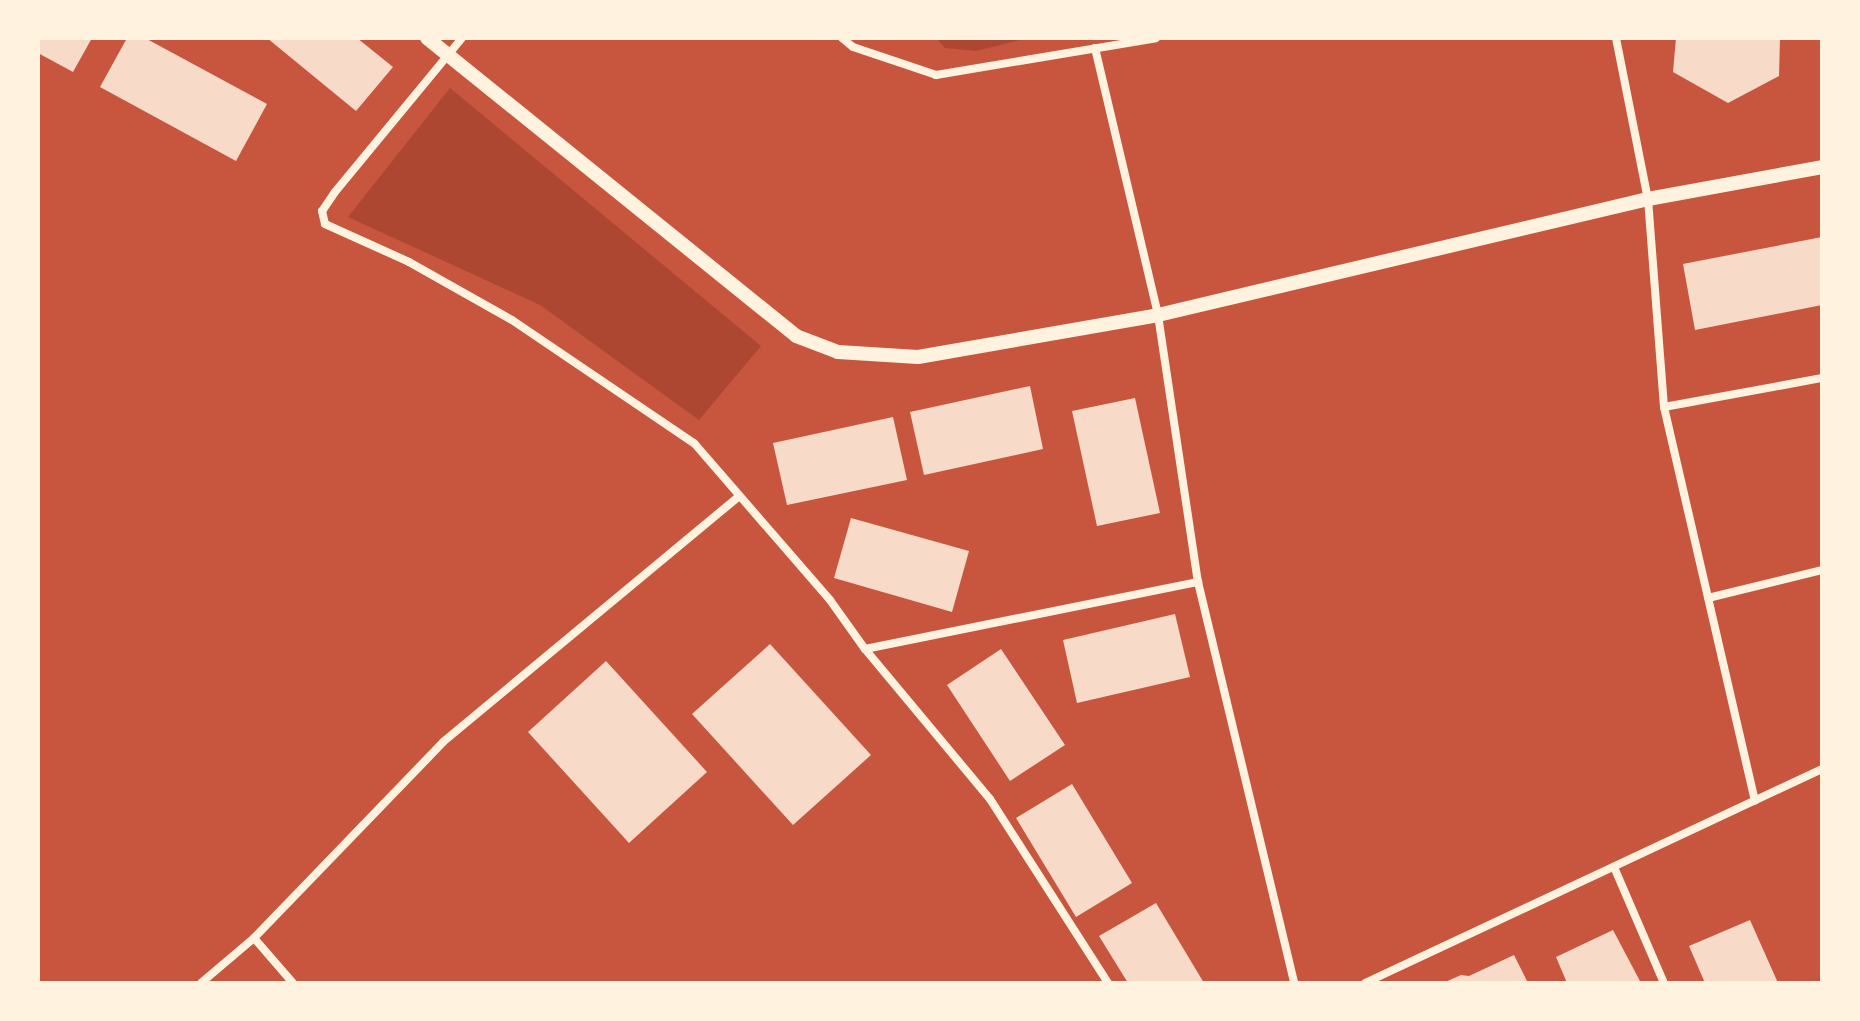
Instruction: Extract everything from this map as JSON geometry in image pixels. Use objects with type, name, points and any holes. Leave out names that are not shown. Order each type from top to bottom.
[{"type":"street","points":[[427,38],[796,336],[838,352],[918,357],[1158,315],[1648,199],[1822,167]]},
{"type":"street","points":[[462,38],[335,192],[322,211],[325,224],[409,262],[512,320],[694,443],[830,600],[865,649],[990,799],[1108,983]]},
{"type":"street","points":[[842,38],[853,47],[936,75],[1156,38]]},
{"type":"street","points":[[1616,38],[1648,199],[1664,407],[1755,801]]},
{"type":"street","points":[[1095,48],[1158,315],[1198,582],[1294,983]]},
{"type":"street","points":[[1664,407],[1822,378]]},
{"type":"street","points":[[201,983],[254,938],[443,742],[739,496]]},
{"type":"street","points":[[1708,598],[1822,570]]},
{"type":"street","points":[[865,649],[1198,582]]},
{"type":"street","points":[[1365,983],[1822,769]]},
{"type":"street","points":[[1614,867],[1664,983]]},
{"type":"street","points":[[254,938],[293,983]]},
{"type":"shaded area","points":[[936,38],[1028,38],[976,51],[945,48]]},
{"type":"shaded area","points":[[450,88],[761,346],[699,420],[540,305],[348,217]]},
{"type":"building","points":[[38,38],[92,38],[73,72],[38,53]]},
{"type":"building","points":[[127,38],[145,38],[267,104],[236,161],[100,87]]},
{"type":"building","points":[[267,38],[357,38],[393,67],[356,111]]},
{"type":"building","points":[[1676,38],[1780,38],[1779,76],[1728,103],[1673,72]]},
{"type":"building","points":[[1822,237],[1822,305],[1695,330],[1683,264]]},
{"type":"building","points":[[1030,386],[1043,449],[924,475],[910,412]]},
{"type":"building","points":[[1135,398],[1160,513],[1097,526],[1072,411]]},
{"type":"building","points":[[893,417],[907,480],[787,505],[773,443]]},
{"type":"building","points":[[851,518],[969,551],[952,612],[834,578]]},
{"type":"building","points":[[1175,614],[1190,677],[1077,703],[1063,640]]},
{"type":"building","points":[[770,644],[871,755],[793,825],[692,714]]},
{"type":"building","points":[[1001,649],[1065,745],[1010,781],[947,685]]},
{"type":"building","points":[[606,661],[707,772],[629,843],[528,732]]},
{"type":"building","points":[[1072,784],[1132,883],[1076,917],[1016,818]]},
{"type":"building","points":[[1156,903],[1204,983],[1128,983],[1099,936]]},
{"type":"building","points":[[1750,920],[1778,983],[1705,983],[1689,946]]},
{"type":"building","points":[[1613,930],[1641,983],[1567,983],[1556,957]]},
{"type":"building","points":[[1514,955],[1528,983],[1443,983],[1461,975],[1469,976]]}]
